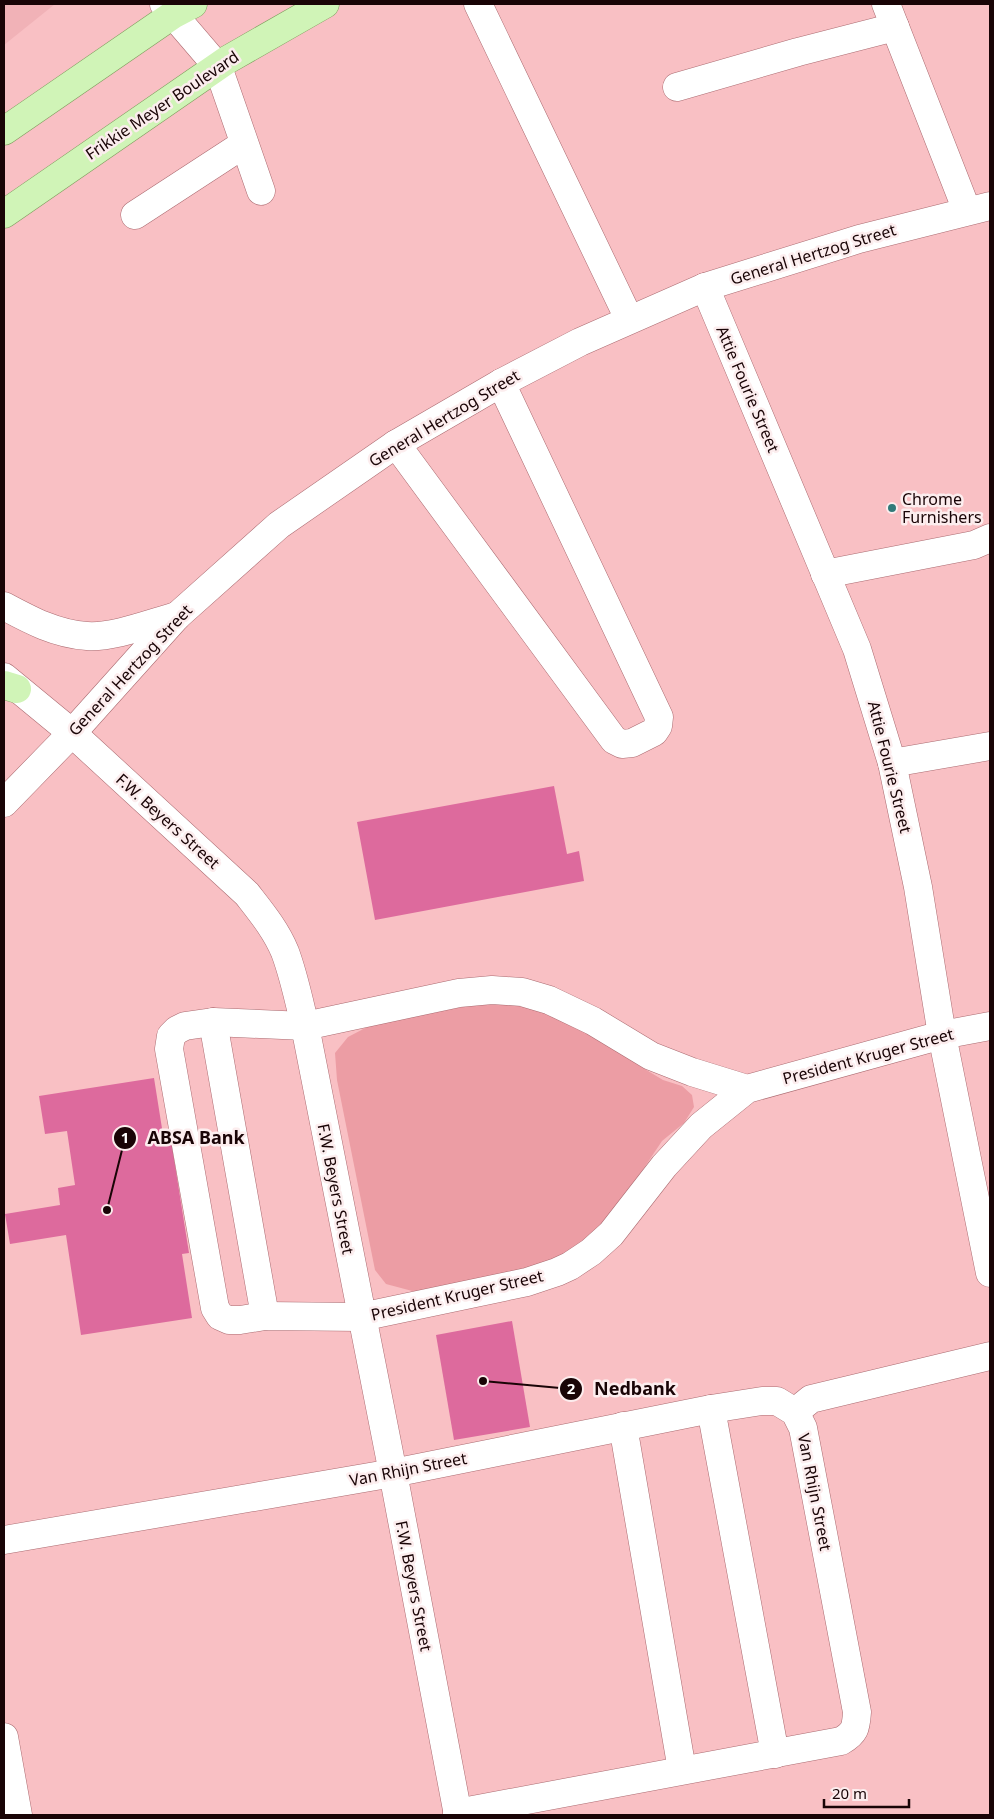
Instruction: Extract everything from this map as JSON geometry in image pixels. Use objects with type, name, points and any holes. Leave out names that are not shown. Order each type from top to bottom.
[{"type":"main road","name":"Frikkie Meyer Boulevard","points":[[4,214],[227,60],[325,4]]},
{"type":"main road","points":[[4,131],[177,7]]},
{"type":"street","points":[[478,4],[629,319]]},
{"type":"street","points":[[177,7],[218,67],[261,191]]},
{"type":"street","points":[[677,87],[798,52],[890,15],[979,208]]},
{"type":"street","points":[[135,215],[244,144]]},
{"type":"street","name":"General Hertzog Street","points":[[4,803],[72,733],[177,616],[279,525],[396,444],[501,383],[580,342],[705,287],[859,239],[979,208]]},
{"type":"street","name":"Attie Fourie Street","points":[[705,287],[856,649],[892,763],[918,887],[942,1035],[990,1273]]},
{"type":"street","points":[[396,444],[614,740],[622,744],[632,743],[654,732],[658,726],[659,717],[501,383]]},
{"type":"street","points":[[825,574],[974,545],[990,538]]},
{"type":"street","points":[[4,606],[34,623],[61,632],[88,636],[120,632],[177,616]]},
{"type":"street","name":"F.W. Beyers Street","points":[[8,684],[72,733],[234,881],[265,916],[284,950],[293,974],[305,1026],[458,1814]]},
{"type":"street","points":[[892,763],[990,746]]},
{"type":"street","points":[[265,1316],[213,1022],[305,1026],[459,993],[492,990],[522,992],[548,1000],[593,1021],[651,1056],[692,1072],[746,1089]]},
{"type":"street","name":"President Kruger Street","points":[[213,1022],[185,1026],[177,1030],[171,1036],[169,1048],[215,1308],[220,1316],[229,1320],[265,1316],[361,1317],[527,1282],[570,1266],[591,1252],[611,1234],[664,1166],[701,1126],[746,1089],[942,1035],[990,1026]]},
{"type":"street","points":[[795,1412],[811,1399],[990,1356]]},
{"type":"street","name":"Van Rhijn Street","points":[[4,1540],[393,1473],[711,1409],[762,1401],[777,1401],[795,1412],[803,1428],[857,1712],[857,1724],[852,1735],[841,1741],[458,1814]]},
{"type":"street","points":[[711,1409],[775,1754]]},
{"type":"street","points":[[622,1426],[682,1770]]},
{"type":"street","points":[[4,1737],[18,1815]]},
{"type":"shaded area","points":[[4,4],[55,4],[4,45]]},
{"type":"shaded area","points":[[493,1001],[544,1008],[579,1024],[638,1065],[663,1080],[682,1086],[692,1095],[694,1107],[684,1123],[662,1141],[630,1189],[601,1227],[570,1252],[547,1266],[416,1292],[386,1284],[375,1270],[337,1080],[335,1053],[348,1037],[371,1025]]},
{"type":"building","points":[[554,786],[567,854],[579,851],[584,881],[375,920],[357,822]]},
{"type":"building","points":[[154,1078],[164,1141],[171,1140],[189,1253],[182,1254],[192,1318],[81,1335],[66,1235],[10,1244],[5,1214],[60,1205],[58,1188],[75,1185],[67,1131],[45,1134],[39,1096]]},
{"type":"building","points":[[512,1321],[530,1427],[454,1440],[436,1335]]},
{"type":"place","name":"Chrome Furnishers","points":[[892,508]]},
{"type":"place","name":"ABSA Bank","points":[[107,1210]]},
{"type":"place","name":"Nedbank","points":[[483,1381]]}]
